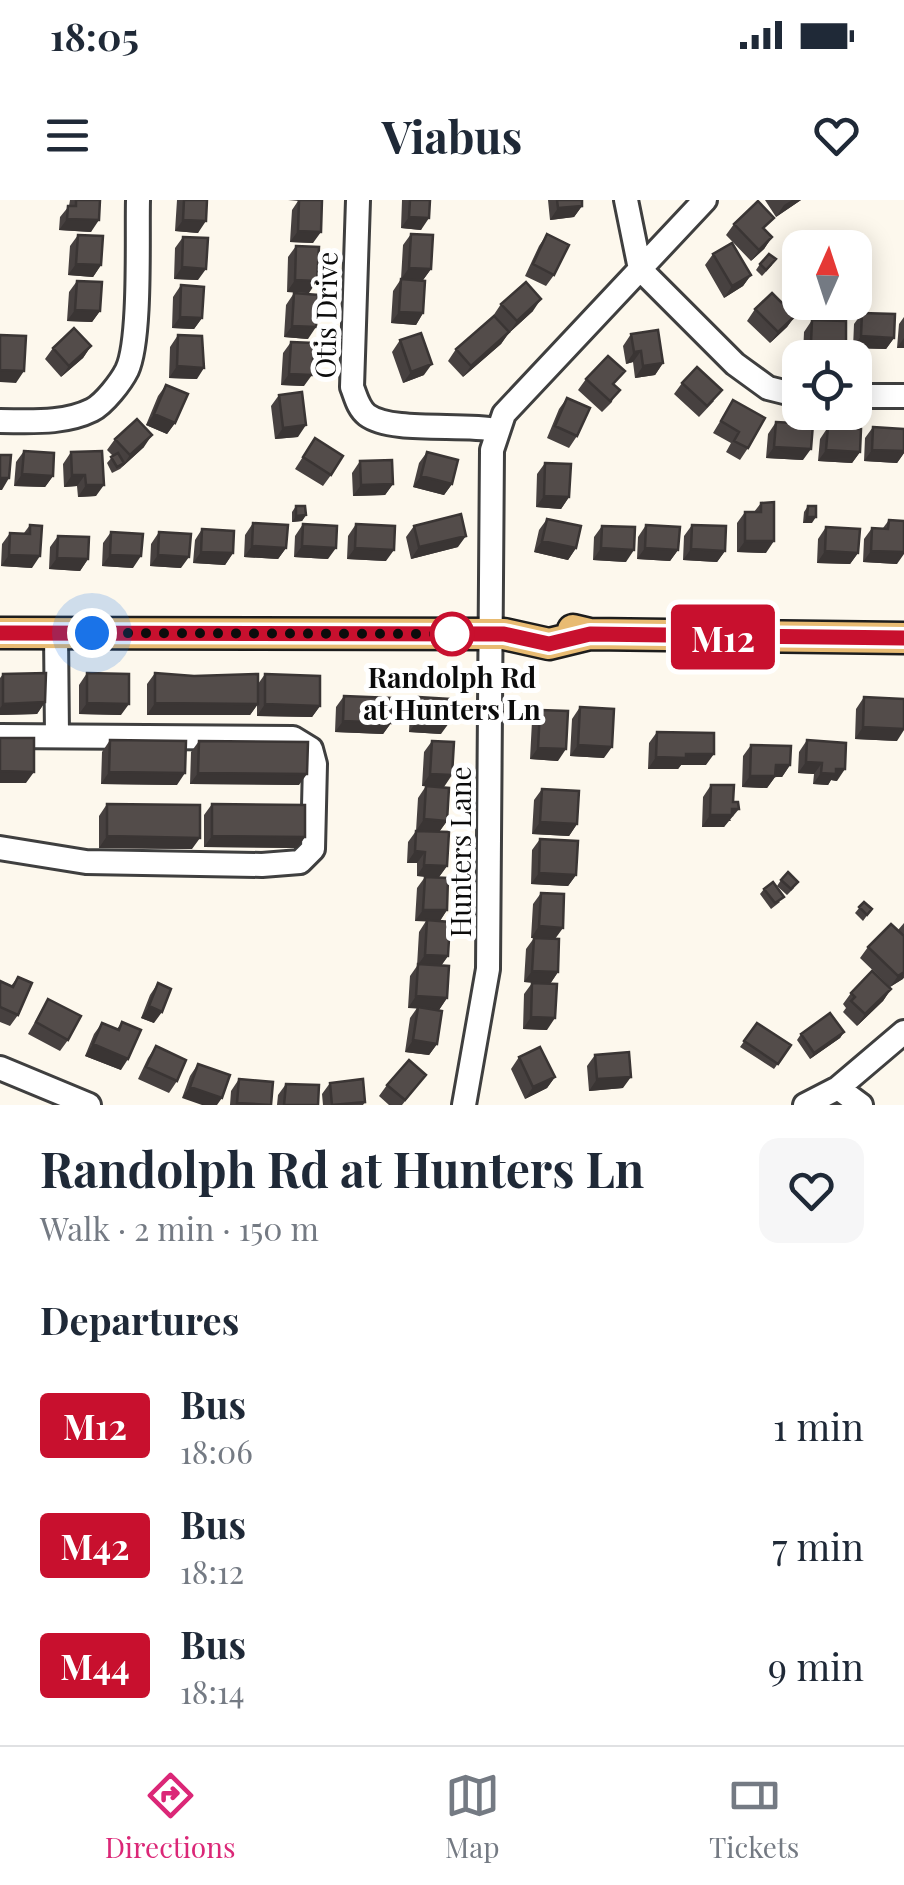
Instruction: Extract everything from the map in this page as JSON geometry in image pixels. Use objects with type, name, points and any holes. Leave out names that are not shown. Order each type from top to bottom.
[{"type":"main road","points":[[0,633],[496,634],[549,624],[590,634],[904,638]]},
{"type":"street","points":[[0,420],[52,421],[91,411],[128,369],[134,334],[138,200]]},
{"type":"street","name":"Otis Drive","points":[[358,200],[352,387],[359,406],[368,416],[388,424],[496,430]]},
{"type":"street","points":[[626,200],[640,269],[734,364],[768,388],[782,392]]},
{"type":"street","points":[[496,430],[504,414],[705,200]]},
{"type":"street","points":[[872,396],[904,396]]},
{"type":"street","name":"Hunters Lane","points":[[464,1105],[488,969],[496,634],[492,450],[496,430]]},
{"type":"street","points":[[56,633],[58,736]]},
{"type":"street","points":[[0,736],[293,738],[310,749],[315,764],[313,849],[300,862],[262,864],[86,850],[0,848]]},
{"type":"street","points":[[804,1105],[838,1088],[904,1032]]},
{"type":"street","points":[[0,1068],[89,1105]]},
{"type":"street","points":[[838,1088],[861,1105]]},
{"type":"building","points":[[76,200],[100,200],[99,220],[67,219],[68,206],[76,206]]},
{"type":"building","points":[[184,200],[207,200],[206,221],[183,220]]},
{"type":"building","points":[[299,200],[322,200],[321,232],[298,231]]},
{"type":"building","points":[[410,200],[430,200],[429,218],[409,217]]},
{"type":"building","points":[[557,200],[582,200],[582,206],[558,208]]},
{"type":"building","points":[[758,201],[774,218],[763,228],[772,237],[759,250],[734,224]]},
{"type":"building","points":[[411,234],[433,235],[431,269],[409,268]]},
{"type":"building","points":[[547,234],[569,245],[554,275],[533,264]]},
{"type":"building","points":[[78,235],[103,236],[101,265],[76,264]]},
{"type":"building","points":[[183,237],[208,238],[206,269],[182,267]]},
{"type":"building","points":[[732,243],[751,275],[732,286],[713,254]]},
{"type":"building","points":[[296,246],[319,247],[317,281],[295,280]]},
{"type":"building","points":[[769,254],[776,259],[766,270],[760,264]]},
{"type":"building","points":[[401,279],[425,281],[423,313],[399,312]]},
{"type":"building","points":[[77,281],[102,282],[100,311],[75,310]]},
{"type":"building","points":[[526,282],[541,299],[517,321],[501,304]]},
{"type":"building","points":[[181,285],[204,287],[202,318],[180,317]]},
{"type":"building","points":[[294,293],[318,295],[316,327],[292,326]]},
{"type":"building","points":[[772,293],[782,303],[782,320],[791,320],[778,332],[755,309]]},
{"type":"building","points":[[872,313],[895,314],[894,338],[861,336],[862,320],[872,320]]},
{"type":"building","points":[[494,316],[509,332],[471,366],[456,349]]},
{"type":"building","points":[[812,320],[846,321],[846,340],[811,340]]},
{"type":"building","points":[[74,328],[91,346],[69,366],[53,348]]},
{"type":"building","points":[[658,330],[663,363],[643,366],[641,351],[634,352],[631,334]]},
{"type":"building","points":[[421,333],[432,364],[411,372],[400,340]]},
{"type":"building","points":[[0,335],[26,336],[24,371],[0,370]]},
{"type":"building","points":[[178,335],[202,336],[204,368],[177,366]]},
{"type":"building","points":[[291,342],[314,343],[312,375],[289,374]]},
{"type":"building","points":[[608,356],[625,371],[613,384],[620,390],[610,401],[586,379]]},
{"type":"building","points":[[697,367],[722,390],[707,406],[682,383]]},
{"type":"building","points":[[166,385],[188,394],[175,423],[154,414]]},
{"type":"building","points":[[302,392],[306,425],[283,428],[279,395]]},
{"type":"building","points":[[567,398],[590,408],[577,436],[555,426]]},
{"type":"building","points":[[733,400],[765,418],[748,448],[734,441],[739,432],[721,421]]},
{"type":"building","points":[[137,419],[152,435],[130,455],[115,439]]},
{"type":"building","points":[[776,422],[782,422],[782,430],[813,430],[811,449],[774,447]]},
{"type":"building","points":[[873,427],[904,429],[904,451],[872,450]]},
{"type":"building","points":[[828,430],[861,430],[860,452],[826,450]]},
{"type":"building","points":[[315,438],[343,456],[331,475],[303,457]]},
{"type":"building","points":[[24,451],[54,453],[53,476],[22,474]]},
{"type":"building","points":[[102,451],[104,485],[86,485],[85,475],[72,475],[71,452]]},
{"type":"building","points":[[427,452],[458,460],[452,484],[421,476]]},
{"type":"building","points":[[118,453],[124,463],[117,467],[111,457]]},
{"type":"building","points":[[0,455],[11,455],[9,478],[0,478]]},
{"type":"building","points":[[392,460],[393,484],[361,485],[360,461]]},
{"type":"building","points":[[545,463],[571,464],[569,497],[544,496]]},
{"type":"building","points":[[774,502],[774,541],[745,541],[745,512],[761,512],[761,503]]},
{"type":"building","points":[[296,506],[305,506],[306,515],[296,516]]},
{"type":"building","points":[[808,506],[816,506],[816,517],[807,517]]},
{"type":"building","points":[[461,514],[466,536],[419,547],[414,526]]},
{"type":"building","points":[[547,519],[581,526],[576,548],[542,541]]},
{"type":"building","points":[[889,520],[904,521],[904,552],[871,551],[872,528],[888,529]]},
{"type":"building","points":[[253,523],[288,525],[286,548],[252,546]]},
{"type":"building","points":[[303,524],[337,526],[336,548],[302,546]]},
{"type":"building","points":[[356,524],[395,526],[394,550],[355,548]]},
{"type":"building","points":[[30,525],[42,526],[40,556],[9,555],[10,533],[30,534]]},
{"type":"building","points":[[646,525],[680,527],[678,550],[645,548]]},
{"type":"building","points":[[692,525],[726,526],[725,551],[691,549]]},
{"type":"building","points":[[602,526],[635,527],[634,550],[601,548]]},
{"type":"building","points":[[826,527],[860,529],[858,553],[825,551]]},
{"type":"building","points":[[202,529],[234,531],[233,553],[201,552]]},
{"type":"building","points":[[111,532],[143,534],[141,556],[110,555]]},
{"type":"building","points":[[159,532],[191,534],[189,557],[158,555]]},
{"type":"building","points":[[58,536],[89,537],[88,559],[57,558]]},
{"type":"building","points":[[46,673],[45,702],[3,704],[3,674]]},
{"type":"building","points":[[87,673],[129,674],[129,704],[87,703]]},
{"type":"building","points":[[155,673],[258,674],[258,704],[155,703]]},
{"type":"building","points":[[265,674],[320,676],[320,706],[265,704]]},
{"type":"building","points":[[344,696],[392,698],[391,723],[343,721]]},
{"type":"building","points":[[418,697],[450,699],[449,723],[417,721]]},
{"type":"building","points":[[864,697],[904,699],[904,729],[863,727]]},
{"type":"building","points":[[580,707],[614,709],[612,747],[578,745]]},
{"type":"building","points":[[540,710],[568,711],[566,749],[538,748]]},
{"type":"building","points":[[657,732],[714,733],[714,754],[656,757]]},
{"type":"building","points":[[0,738],[34,738],[34,772],[0,771]]},
{"type":"building","points":[[110,740],[186,741],[185,773],[109,772]]},
{"type":"building","points":[[807,740],[846,743],[845,769],[836,769],[836,774],[821,773],[822,763],[806,762]]},
{"type":"building","points":[[199,741],[308,742],[307,774],[198,773]]},
{"type":"building","points":[[432,741],[454,742],[452,775],[430,774]]},
{"type":"building","points":[[751,745],[791,746],[790,765],[776,765],[775,776],[750,776]]},
{"type":"building","points":[[711,785],[734,785],[733,802],[738,802],[739,809],[732,809],[732,815],[710,815]]},
{"type":"building","points":[[426,786],[449,788],[447,821],[424,819]]},
{"type":"building","points":[[542,789],[579,791],[577,824],[540,822]]},
{"type":"building","points":[[107,804],[200,805],[200,838],[107,836]]},
{"type":"building","points":[[212,804],[305,805],[305,837],[212,836]]},
{"type":"building","points":[[416,831],[449,832],[447,866],[424,865],[425,852],[415,851]]},
{"type":"building","points":[[540,839],[578,841],[576,875],[539,873]]},
{"type":"building","points":[[788,872],[798,882],[791,889],[781,880]]},
{"type":"building","points":[[425,877],[448,878],[447,910],[423,910]]},
{"type":"building","points":[[773,882],[784,897],[775,903],[764,889]]},
{"type":"building","points":[[541,893],[564,894],[563,928],[539,926]]},
{"type":"building","points":[[864,902],[872,909],[867,915],[859,907]]},
{"type":"building","points":[[427,920],[450,922],[448,956],[425,955]]},
{"type":"building","points":[[891,924],[904,936],[904,972],[898,976],[868,947]]},
{"type":"building","points":[[534,938],[559,939],[558,972],[532,971]]},
{"type":"building","points":[[418,964],[449,966],[447,998],[416,996]]},
{"type":"building","points":[[872,971],[891,989],[865,1014],[851,1001],[855,997],[851,993]]},
{"type":"building","points":[[18,977],[32,983],[18,1015],[0,1007],[0,981],[13,987]]},
{"type":"building","points":[[158,983],[171,989],[162,1012],[149,1006]]},
{"type":"building","points":[[532,983],[557,984],[555,1018],[531,1017]]},
{"type":"building","points":[[48,999],[81,1016],[68,1040],[36,1022]]},
{"type":"building","points":[[418,1007],[442,1011],[437,1044],[413,1040]]},
{"type":"building","points":[[830,1013],[844,1032],[814,1053],[801,1034]]},
{"type":"building","points":[[122,1022],[141,1030],[128,1059],[93,1044],[102,1023],[119,1030]]},
{"type":"building","points":[[757,1023],[791,1045],[778,1064],[744,1041]]},
{"type":"building","points":[[156,1046],[186,1060],[177,1081],[146,1067]]},
{"type":"building","points":[[540,1047],[555,1077],[533,1087],[519,1057]]},
{"type":"building","points":[[629,1052],[631,1077],[597,1079],[595,1055]]},
{"type":"building","points":[[409,1060],[426,1075],[405,1100],[387,1085]]},
{"type":"building","points":[[198,1064],[230,1075],[222,1098],[190,1087]]},
{"type":"building","points":[[239,1079],[273,1082],[271,1105],[237,1103]]},
{"type":"building","points":[[363,1079],[365,1102],[332,1105],[330,1083]]},
{"type":"building","points":[[286,1084],[319,1085],[318,1105],[284,1105]]},
{"type":"bus line","name":"M12","points":[[0,633],[504,634],[549,644],[590,634],[904,638]]},
{"type":"place","name":"Randolph Rd at Hunters Ln","points":[[452,634]]},
{"type":"route","points":[[92,633],[452,634]]}]
